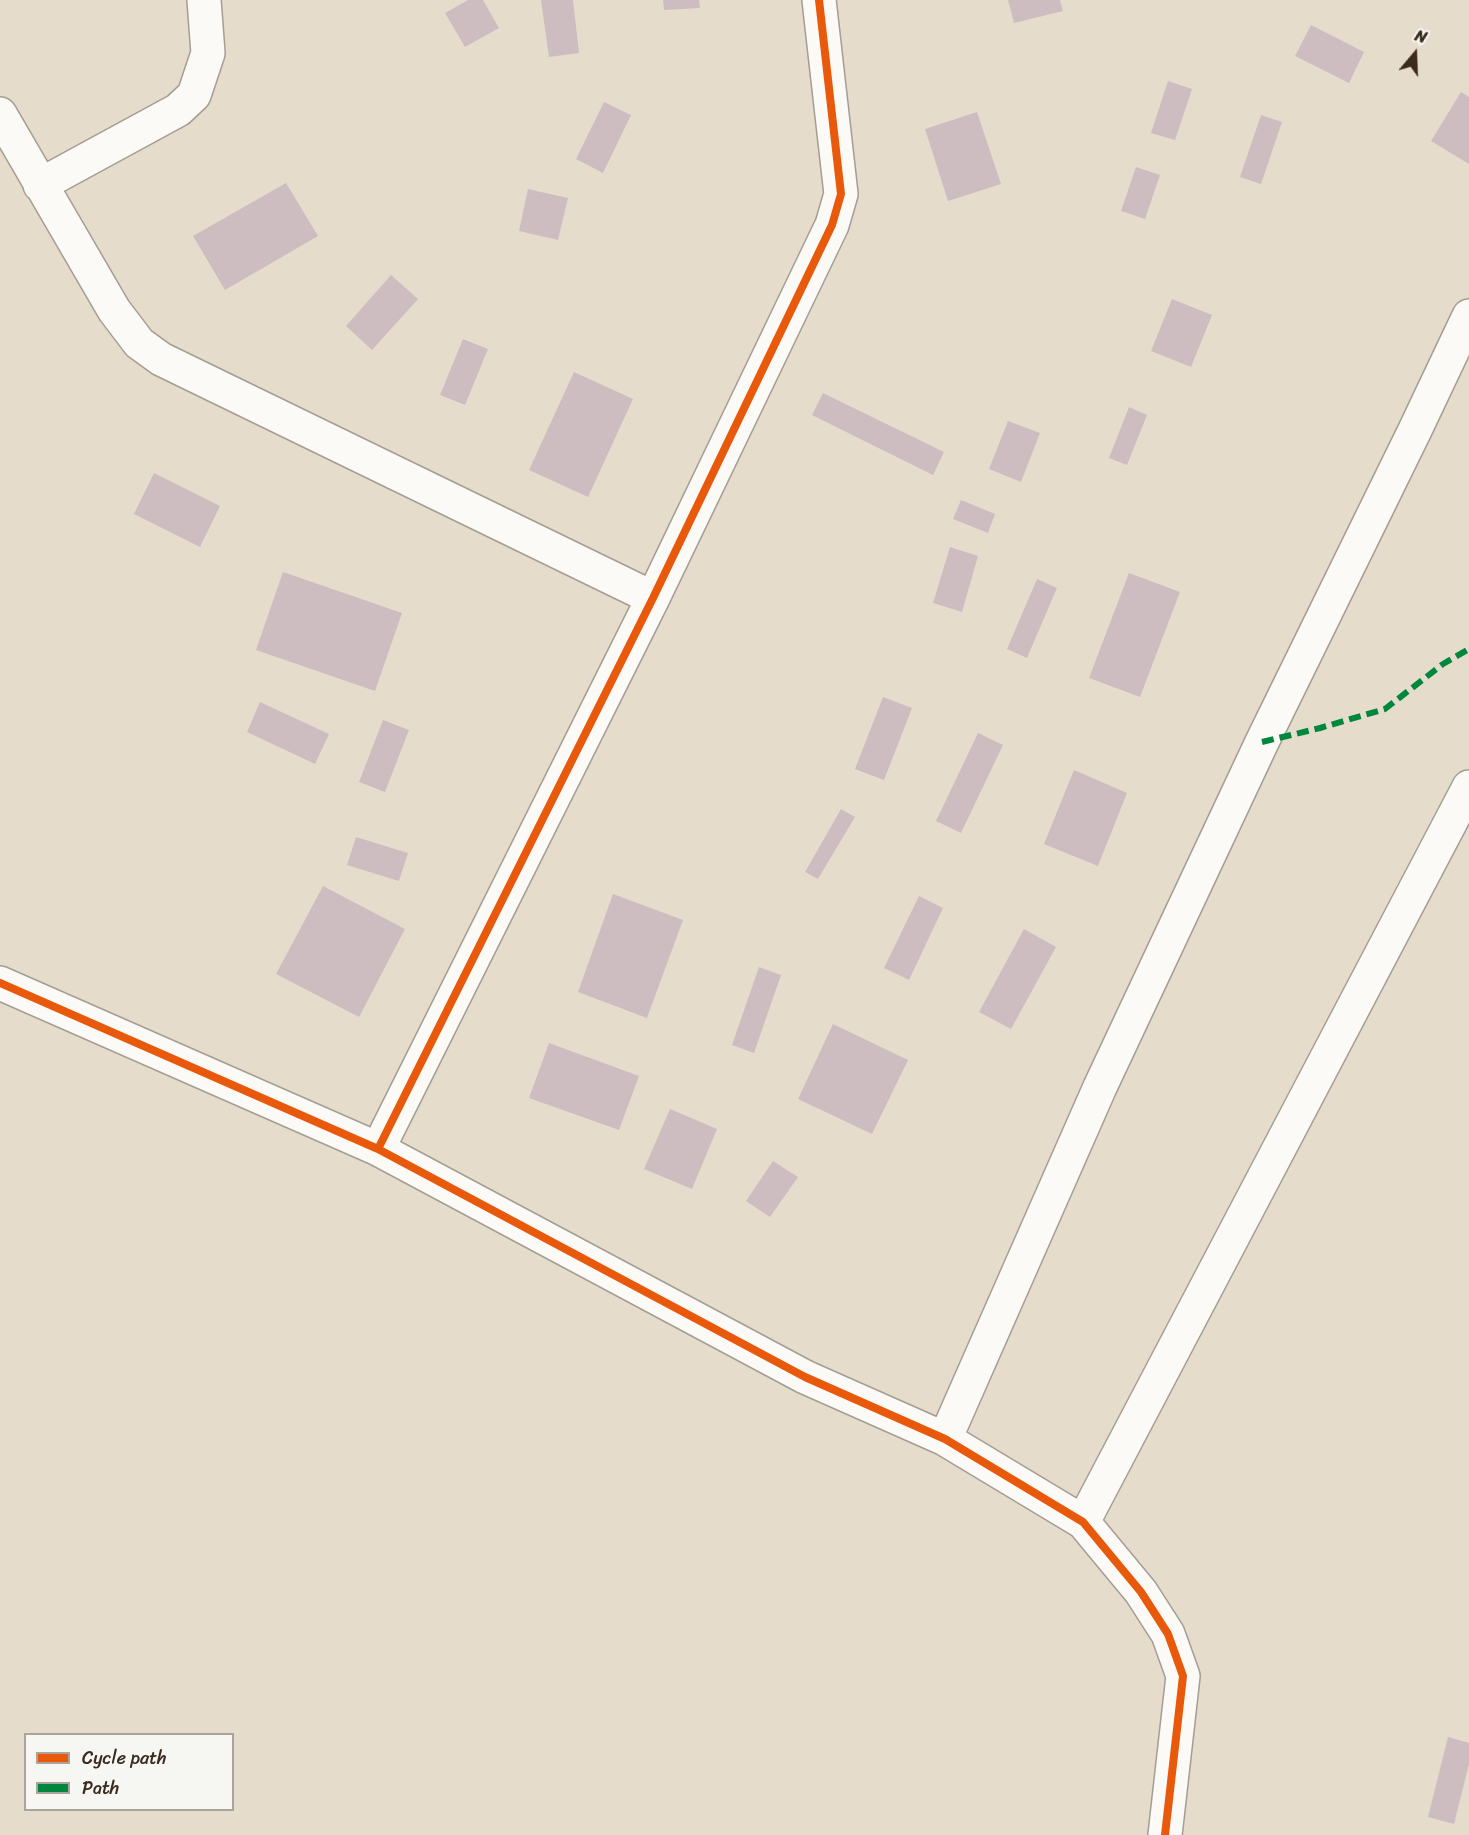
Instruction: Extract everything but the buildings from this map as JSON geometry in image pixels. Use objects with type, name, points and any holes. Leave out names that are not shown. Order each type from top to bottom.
[{"type":"street","points":[[40,185],[178,110],[194,95],[208,53],[204,0]]},
{"type":"street","points":[[378,1149],[652,598],[832,225],[842,194],[819,0]]},
{"type":"street","points":[[0,114],[114,310],[139,343],[161,359],[652,598]]},
{"type":"street","points":[[945,1439],[1105,1076],[1262,742],[1416,430],[1469,316]]},
{"type":"street","points":[[1083,1522],[1469,787]]},
{"type":"street","points":[[0,982],[378,1149],[805,1377],[945,1439],[1083,1522],[1141,1592],[1168,1634],[1183,1676],[1165,1835]]},
{"type":"marked path","points":[[1262,742],[1385,709],[1443,664],[1469,649]]},
{"type":"cycle path","points":[[378,1149],[653,598],[832,225],[841,194],[819,0]]},
{"type":"cycle path","points":[[0,983],[378,1149],[805,1377],[945,1439],[1083,1522],[1141,1592],[1168,1634],[1183,1676],[1165,1835]]}]
